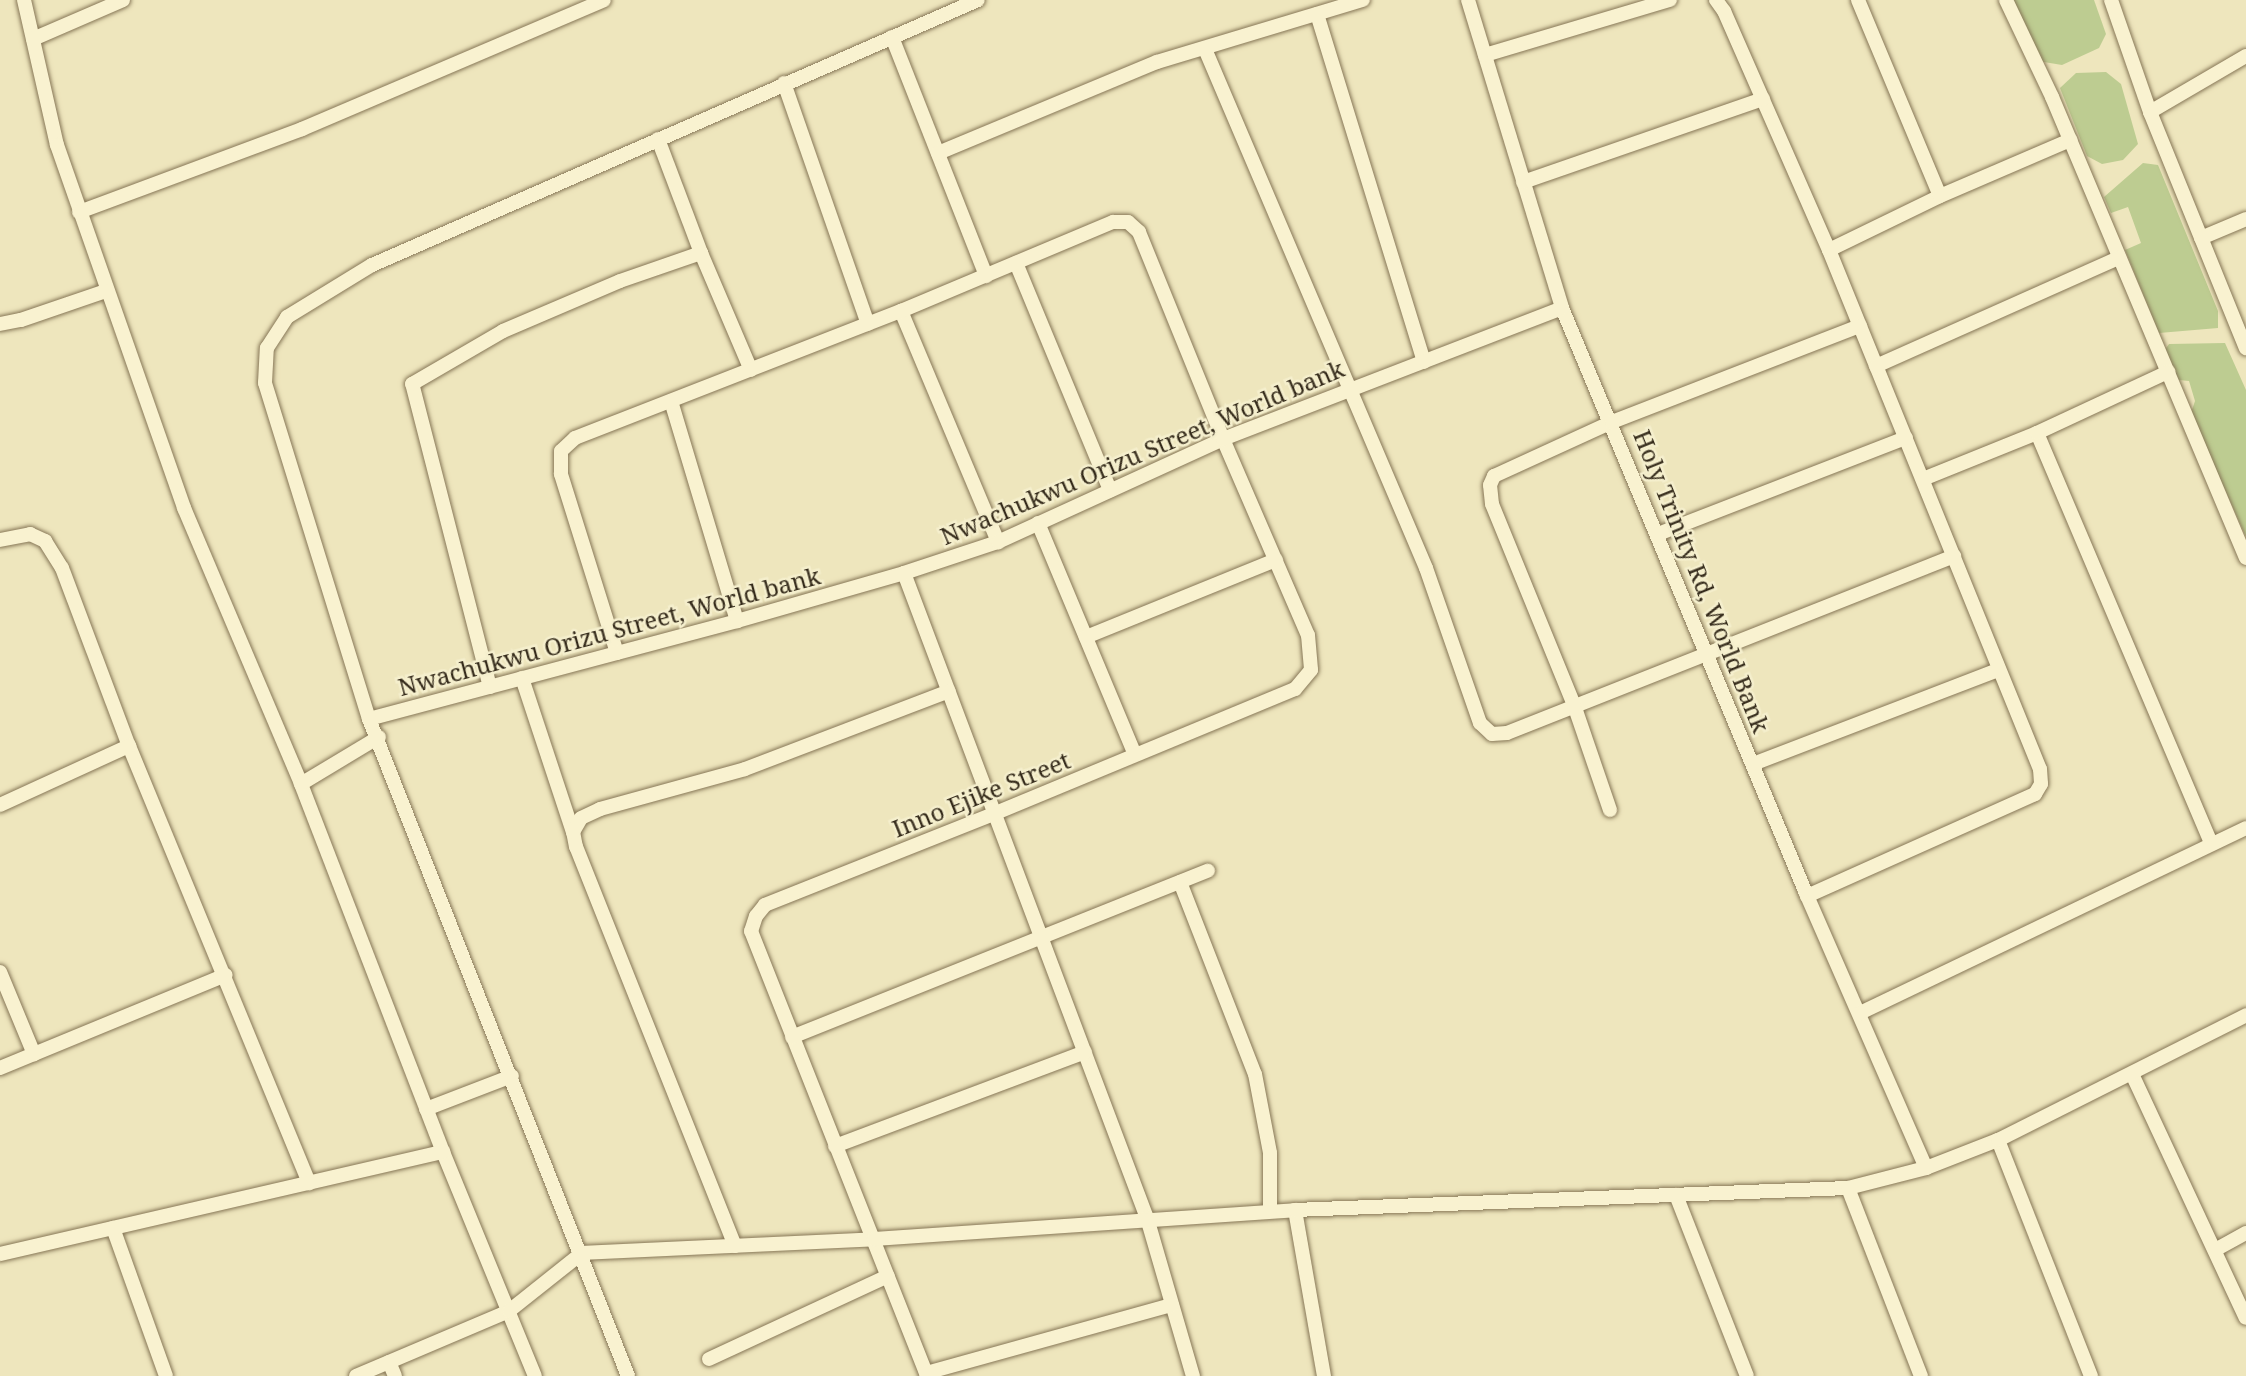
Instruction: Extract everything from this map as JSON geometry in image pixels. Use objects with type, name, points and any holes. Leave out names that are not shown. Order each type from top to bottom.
[{"type":"street","points":[[24,0],[57,145],[184,508],[300,784],[443,1152],[535,1376]]},
{"type":"street","points":[[33,39],[123,0]]},
{"type":"street","points":[[79,212],[302,129],[573,6],[604,0]]},
{"type":"street","points":[[628,1376],[379,737],[369,719],[265,383],[267,348],[287,317],[372,264],[978,0]]},
{"type":"street","points":[[938,153],[1157,62],[1363,0]]},
{"type":"street","name":"Holy Trinity Rd, World Bank","points":[[1468,0],[1562,308],[1612,422],[1807,896],[1926,1168]]},
{"type":"street","points":[[1485,55],[1670,0]]},
{"type":"street","points":[[1716,0],[1724,10],[1829,250],[2040,769],[2040,785],[2035,794],[1807,896]]},
{"type":"street","points":[[1858,0],[1940,196]]},
{"type":"street","points":[[2006,0],[2070,140],[2246,558]]},
{"type":"street","points":[[2111,0],[2150,112],[2246,348]]},
{"type":"street","points":[[1317,14],[1424,362]]},
{"type":"street","points":[[892,37],[986,276]]},
{"type":"street","points":[[1205,49],[1426,568],[1480,723],[1492,734],[1507,733],[1954,556]]},
{"type":"street","points":[[2150,112],[2246,56]]},
{"type":"street","points":[[784,83],[868,324]]},
{"type":"street","points":[[1523,182],[1763,99]]},
{"type":"street","points":[[658,139],[701,253],[751,370]]},
{"type":"street","points":[[1829,250],[1940,196],[2070,140]]},
{"type":"street","points":[[2201,238],[2246,219]]},
{"type":"street","name":"Inno Ejike Street","points":[[927,1375],[751,931],[756,916],[765,905],[1295,689],[1311,670],[1308,635],[1223,439],[1139,232],[1128,222],[1113,222],[1017,263]]},
{"type":"street","points":[[490,687],[412,384],[503,331],[620,281],[701,253]]},
{"type":"street","points":[[1877,366],[2119,258]]},
{"type":"street","points":[[617,653],[561,474],[561,451],[575,438],[1017,263],[1110,490]]},
{"type":"street","points":[[0,324],[21,320],[106,291]]},
{"type":"street","name":"Nwachukwu Orizu Street, World bank","points":[[369,719],[737,621],[904,573],[998,541],[1223,439],[1562,308]]},
{"type":"street","points":[[901,311],[998,541]]},
{"type":"street","points":[[1610,810],[1574,705],[1492,504],[1490,485],[1494,476],[1612,422],[1860,326]]},
{"type":"street","points":[[1923,479],[2037,433],[2168,372]]},
{"type":"street","points":[[671,401],[737,621]]},
{"type":"street","points":[[2037,433],[2211,843]]},
{"type":"street","points":[[1658,534],[1906,438]]},
{"type":"street","points":[[1038,523],[1135,755]]},
{"type":"street","points":[[0,540],[30,534],[46,541],[62,568],[129,746],[226,975],[309,1183]]},
{"type":"street","points":[[1086,637],[1276,560]]},
{"type":"street","points":[[904,573],[1147,1218],[1193,1376]]},
{"type":"street","points":[[1753,764],[1998,670]]},
{"type":"street","points":[[522,678],[576,847],[735,1246]]},
{"type":"street","points":[[573,832],[580,818],[600,809],[745,769],[949,691]]},
{"type":"street","points":[[300,784],[379,737]]},
{"type":"street","points":[[0,805],[129,746]]},
{"type":"street","points":[[1860,1013],[2246,828]]},
{"type":"street","points":[[792,1037],[1208,871]]},
{"type":"street","points":[[1180,882],[1255,1074],[1270,1153],[1270,1211]]},
{"type":"street","points":[[0,972],[34,1054]]},
{"type":"street","points":[[0,1068],[226,975]]},
{"type":"street","points":[[356,1376],[392,1369],[509,1311],[582,1253],[874,1239],[1270,1211],[1848,1188],[1926,1168],[1998,1140],[2246,1015]]},
{"type":"street","points":[[835,1146],[1085,1052]]},
{"type":"street","points":[[2132,1074],[2246,1318]]},
{"type":"street","points":[[426,1109],[512,1076]]},
{"type":"street","points":[[1998,1140],[2091,1376]]},
{"type":"street","points":[[0,1254],[443,1152]]},
{"type":"street","points":[[1848,1188],[1921,1376]]},
{"type":"street","points":[[1676,1195],[1747,1376]]},
{"type":"street","points":[[1295,1210],[1324,1376]]},
{"type":"street","points":[[113,1228],[166,1376]]},
{"type":"street","points":[[2215,1250],[2246,1234]]},
{"type":"street","points":[[709,1359],[888,1276]]},
{"type":"street","points":[[927,1375],[1172,1305]]},
{"type":"green space","points":[[2010,0],[2094,0],[2106,34],[2099,48],[2062,65],[2038,61]]},
{"type":"green space","points":[[2106,72],[2121,84],[2138,144],[2123,160],[2102,164],[2087,156],[2060,88],[2076,73]]},
{"type":"green space","points":[[2143,163],[2158,165],[2218,311],[2218,328],[2159,333],[2125,250],[2141,243],[2128,207],[2111,213],[2104,197]]},
{"type":"green space","points":[[2225,343],[2246,390],[2246,537],[2191,413],[2195,401],[2189,381],[2179,380],[2164,351],[2169,344]]}]
